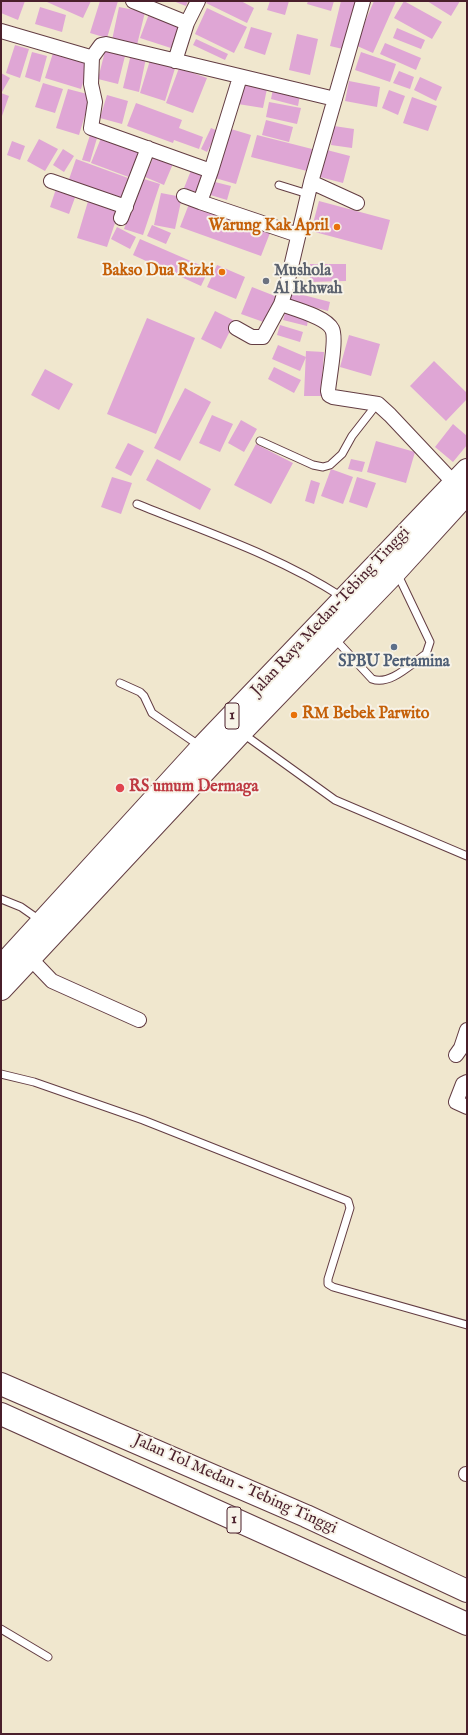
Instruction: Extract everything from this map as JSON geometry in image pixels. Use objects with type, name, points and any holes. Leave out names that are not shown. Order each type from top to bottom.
[{"type":"highway","name":"Jalan Raya Medan-Tebing Tinggi","points":[[12,958],[241,732],[396,571],[463,482]]},
{"type":"highway","name":"Jalan Raya Medan-Tebing Tinggi","points":[[1,989],[12,958],[42,921],[202,748],[344,599],[463,482]]},
{"type":"highway","name":"Jalan Tol Medan - Tebing Tinggi","points":[[1,1384],[306,1516],[467,1591]]},
{"type":"highway","name":"Jalan Tol Medan - Tebing Tinggi","points":[[1,1414],[467,1624]]},
{"type":"street","points":[[133,1],[187,23]]},
{"type":"street","points":[[175,61],[187,23],[198,1]]},
{"type":"street","points":[[236,328],[256,339],[262,337],[281,304],[310,188],[363,1]]},
{"type":"street","points":[[1,31],[92,57]]},
{"type":"street","points":[[211,171],[91,128],[95,102],[91,79],[92,57],[101,45],[106,44],[335,99]]},
{"type":"street","points":[[200,202],[240,77]]},
{"type":"street","points":[[59,184],[123,212],[148,148]]},
{"type":"street","points":[[310,188],[357,203]]},
{"type":"street","points":[[184,196],[298,235]]},
{"type":"street","points":[[281,304],[325,321],[332,328],[334,333],[334,341],[328,391],[329,395],[333,397],[378,404],[463,482]]},
{"type":"street","points":[[12,958],[52,981],[139,1020]]},
{"type":"street","points":[[456,1055],[461,1048],[467,1030]]},
{"type":"street","points":[[467,1082],[463,1084],[456,1102],[467,1107]]},
{"type":"lane","points":[[279,185],[310,188]]},
{"type":"lane","points":[[260,441],[312,465],[323,467],[330,465],[342,454],[352,436],[378,404]]},
{"type":"lane","points":[[137,504],[251,550],[325,586],[344,599]]},
{"type":"lane","points":[[333,637],[372,679],[375,680],[386,680],[426,654],[430,642],[396,571]]},
{"type":"lane","points":[[120,683],[140,692],[144,696],[152,713],[202,748]]},
{"type":"lane","points":[[241,732],[335,800],[467,856]]},
{"type":"lane","points":[[1,899],[24,909],[42,921]]},
{"type":"lane","points":[[1,1074],[34,1082],[143,1120],[348,1201],[350,1208],[328,1279],[328,1284],[333,1287],[467,1325]]},
{"type":"lane","points":[[1,1629],[48,1657]]},
{"type":"building","points":[[1,1],[25,1],[18,20],[1,13]]},
{"type":"building","points":[[91,1],[83,18],[47,2]]},
{"type":"building","points":[[100,1],[118,1],[107,38],[90,33]]},
{"type":"building","points":[[173,1],[188,1],[186,6]]},
{"type":"building","points":[[208,1],[241,1],[254,8],[247,23],[206,3]]},
{"type":"building","points":[[270,1],[289,1],[285,15],[267,10]]},
{"type":"building","points":[[308,1],[334,1],[331,11],[307,4]]},
{"type":"building","points":[[341,1],[358,1],[347,50],[330,46]]},
{"type":"building","points":[[374,1],[396,1],[373,53],[355,45]]},
{"type":"building","points":[[404,1],[442,22],[432,39],[394,18]]},
{"type":"building","points":[[427,1],[460,1],[451,16]]},
{"type":"building","points":[[40,7],[66,15],[62,32],[35,24]]},
{"type":"building","points":[[119,7],[145,12],[137,45],[112,40]]},
{"type":"building","points":[[207,8],[247,27],[234,53],[195,34]]},
{"type":"building","points":[[149,14],[185,27],[177,50],[140,38]]},
{"type":"building","points":[[251,27],[272,33],[265,55],[244,48]]},
{"type":"building","points":[[397,28],[425,40],[421,49],[393,38]]},
{"type":"building","points":[[297,34],[318,39],[310,75],[289,70]]},
{"type":"building","points":[[196,39],[228,54],[225,60],[193,45]]},
{"type":"building","points":[[385,43],[421,58],[416,70],[380,54]]},
{"type":"building","points":[[15,45],[29,49],[20,78],[6,73]]},
{"type":"building","points":[[54,50],[90,61],[81,89],[45,78]]},
{"type":"building","points":[[105,51],[125,56],[118,84],[98,79]]},
{"type":"building","points":[[32,52],[47,56],[40,82],[25,77]]},
{"type":"building","points":[[361,52],[396,64],[390,82],[355,70]]},
{"type":"building","points":[[131,54],[146,58],[139,92],[123,88]]},
{"type":"building","points":[[151,57],[176,65],[165,101],[140,93]]},
{"type":"building","points":[[179,68],[207,78],[193,113],[166,103]]},
{"type":"building","points":[[399,71],[414,77],[410,89],[393,83]]},
{"type":"building","points":[[1,73],[10,78],[2,92],[1,91]]},
{"type":"building","points":[[420,77],[442,87],[436,101],[414,90]]},
{"type":"building","points":[[243,79],[268,84],[263,108],[238,104]]},
{"type":"building","points":[[349,81],[380,87],[377,107],[345,101]]},
{"type":"building","points":[[43,83],[63,89],[55,113],[35,107]]},
{"type":"building","points":[[68,89],[91,95],[79,135],[56,128]]},
{"type":"building","points":[[273,89],[300,95],[298,106],[271,99]]},
{"type":"building","points":[[389,90],[405,96],[398,115],[382,108]]},
{"type":"building","points":[[1,93],[9,96],[2,116],[1,116]]},
{"type":"building","points":[[107,95],[128,101],[122,124],[100,118]]},
{"type":"building","points":[[412,97],[437,106],[428,131],[403,123]]},
{"type":"building","points":[[269,102],[301,108],[297,124],[266,117]]},
{"type":"building","points":[[136,103],[182,120],[179,128],[203,137],[199,149],[174,140],[173,143],[127,126]]},
{"type":"building","points":[[266,120],[293,127],[289,142],[262,135]]},
{"type":"building","points":[[334,126],[354,129],[352,148],[331,145]]},
{"type":"building","points":[[211,128],[218,131],[207,152],[201,149]]},
{"type":"building","points":[[231,129],[251,135],[236,184],[215,178]]},
{"type":"building","points":[[90,135],[97,138],[90,162],[82,160]]},
{"type":"building","points":[[257,135],[316,150],[311,172],[251,157]]},
{"type":"building","points":[[101,138],[143,153],[134,179],[91,163]]},
{"type":"building","points":[[39,139],[58,149],[45,171],[27,161]]},
{"type":"building","points":[[12,141],[25,146],[20,160],[7,155]]},
{"type":"building","points":[[63,149],[74,156],[64,172],[53,165]]},
{"type":"building","points":[[327,150],[350,156],[343,183],[320,177]]},
{"type":"building","points":[[156,151],[175,159],[164,185],[145,177]]},
{"type":"building","points":[[76,159],[128,178],[119,203],[67,185]]},
{"type":"building","points":[[192,168],[209,174],[202,194],[184,188]]},
{"type":"building","points":[[141,178],[160,184],[143,235],[124,229]]},
{"type":"building","points":[[211,181],[231,186],[227,200],[207,194]]},
{"type":"building","points":[[57,186],[77,192],[69,214],[50,207]]},
{"type":"building","points":[[161,193],[182,197],[175,229],[154,225]]},
{"type":"building","points":[[89,198],[120,208],[107,247],[77,238]]},
{"type":"building","points":[[319,201],[390,220],[382,250],[311,231]]},
{"type":"building","points":[[189,204],[270,233],[261,256],[180,227]]},
{"type":"building","points":[[152,225],[171,233],[166,244],[147,236]]},
{"type":"building","points":[[117,227],[136,237],[130,249],[111,239]]},
{"type":"building","points":[[140,239],[209,269],[201,286],[133,255]]},
{"type":"building","points":[[310,264],[346,264],[346,281],[310,282]]},
{"type":"building","points":[[217,265],[245,277],[236,299],[207,287]]},
{"type":"building","points":[[252,287],[280,298],[269,324],[241,314]]},
{"type":"building","points":[[292,292],[330,302],[328,311],[290,301]]},
{"type":"building","points":[[215,311],[235,321],[221,349],[201,339]]},
{"type":"building","points":[[285,313],[308,320],[307,326],[283,320]]},
{"type":"building","points":[[147,318],[195,338],[156,434],[107,414]]},
{"type":"building","points":[[280,325],[303,332],[300,342],[277,335]]},
{"type":"building","points":[[349,335],[380,344],[371,376],[340,367]]},
{"type":"building","points":[[278,345],[306,357],[300,371],[272,359]]},
{"type":"building","points":[[306,351],[324,352],[321,396],[304,396]]},
{"type":"building","points":[[434,361],[467,393],[467,399],[446,421],[410,386]]},
{"type":"building","points":[[274,367],[301,380],[294,393],[268,379]]},
{"type":"building","points":[[45,369],[73,384],[59,410],[31,395]]},
{"type":"building","points":[[185,388],[211,402],[180,461],[154,448]]},
{"type":"building","points":[[212,415],[233,424],[220,452],[199,443]]},
{"type":"building","points":[[241,420],[257,429],[244,452],[228,443]]},
{"type":"building","points":[[453,424],[467,436],[467,445],[453,462],[435,447]]},
{"type":"building","points":[[376,441],[415,452],[406,483],[367,472]]},
{"type":"building","points":[[128,443],[144,451],[131,476],[115,468]]},
{"type":"building","points":[[256,444],[293,463],[271,504],[234,485]]},
{"type":"building","points":[[157,459],[211,489],[200,510],[146,480]]},
{"type":"building","points":[[351,459],[365,462],[362,472],[348,469]]},
{"type":"building","points":[[331,469],[353,477],[343,504],[321,496]]},
{"type":"building","points":[[112,477],[132,483],[121,514],[101,507]]},
{"type":"building","points":[[357,477],[376,483],[367,508],[349,502]]},
{"type":"building","points":[[311,480],[320,483],[314,504],[305,501]]},
{"type":"place","name":"Warung Kak April","points":[[337,227]]},
{"type":"place","name":"Bakso Dua Rizki","points":[[222,272]]},
{"type":"place","name":"Mushola Al Ikhwah","points":[[266,281]]},
{"type":"place","name":"SPBU Pertamina","points":[[394,647]]},
{"type":"place","name":"RM Bebek Parwito","points":[[294,715]]},
{"type":"place","name":"RS umum Dermaga","points":[[120,788]]}]
